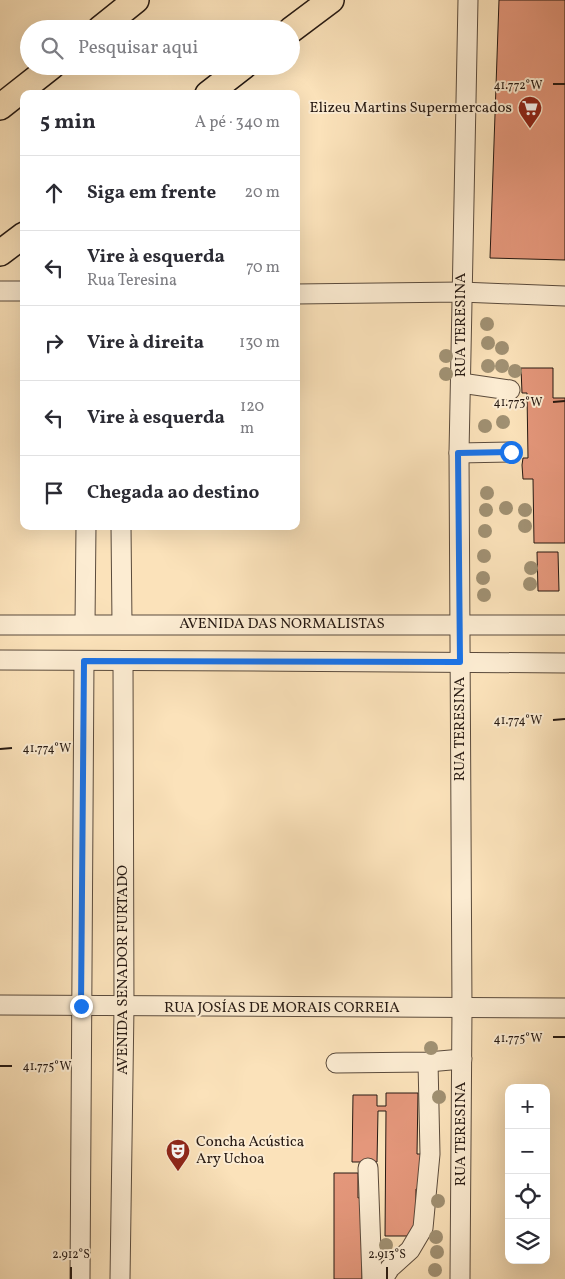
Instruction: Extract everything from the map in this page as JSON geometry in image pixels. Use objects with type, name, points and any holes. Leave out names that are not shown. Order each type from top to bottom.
[{"type":"main road","points":[[111,20],[136,0]]},
{"type":"main road","points":[[300,23],[331,0]]},
{"type":"main road","points":[[22,90],[41,75]]},
{"type":"main road","points":[[213,90],[232,75]]},
{"type":"main road","points":[[0,107],[20,91]]},
{"type":"main road","points":[[0,253],[20,237]]},
{"type":"street","name":"RUA TERESINA","points":[[460,1279],[462,1009],[458,453],[462,383],[460,292],[468,0]]},
{"type":"street","points":[[0,291],[20,291]]},
{"type":"street","points":[[300,294],[460,292],[565,296]]},
{"type":"street","points":[[462,383],[510,390]]},
{"type":"street","points":[[458,453],[511,452]]},
{"type":"street","points":[[85,624],[86,530]]},
{"type":"street","points":[[121,530],[122,624]]},
{"type":"street","name":"AVENIDA DAS NORMALISTAS","points":[[0,625],[565,624]]},
{"type":"street","points":[[0,660],[565,663]]},
{"type":"street","points":[[80,1279],[84,661]]},
{"type":"street","name":"AVENIDA SENADOR FURTADO","points":[[120,1279],[124,1007],[122,662]]},
{"type":"street","name":"RUA JOSÍAS DE MORAIS CORREIA","points":[[0,1005],[462,1009],[565,1008]]},
{"type":"street","points":[[336,1063],[428,1062],[462,1059]]},
{"type":"street","points":[[383,1279],[390,1268],[410,1250],[423,1228],[430,1154],[428,1062]]},
{"type":"street","points":[[430,1154],[462,1153]]},
{"type":"street","points":[[368,1168],[372,1279]]},
{"type":"building","name":"Elizeu Martins Supermercados","points":[[499,0],[565,0],[565,260],[490,258]]},
{"type":"building","points":[[521,368],[553,368],[553,398],[565,398],[565,543],[534,543],[533,479],[523,479],[523,458],[528,458],[527,393],[522,393]]},
{"type":"building","points":[[537,552],[558,552],[559,591],[538,591]]},
{"type":"building","points":[[386,1093],[418,1093],[417,1154],[422,1154],[422,1189],[416,1189],[416,1236],[385,1236],[386,1111],[378,1111],[377,1162],[352,1162],[353,1095],[377,1095],[377,1106],[386,1106]]},
{"type":"building","points":[[334,1173],[358,1173],[358,1198],[362,1197],[362,1279],[334,1279]]},
{"type":"place","name":"Elizeu Martins Supermercados","points":[[530,129]]},
{"type":"place","name":"Concha Acústica Ary Uchoa","points":[[178,1172]]},
{"type":"route","points":[[81,1006],[84,661],[460,662],[458,625],[458,453],[511,452]]}]
